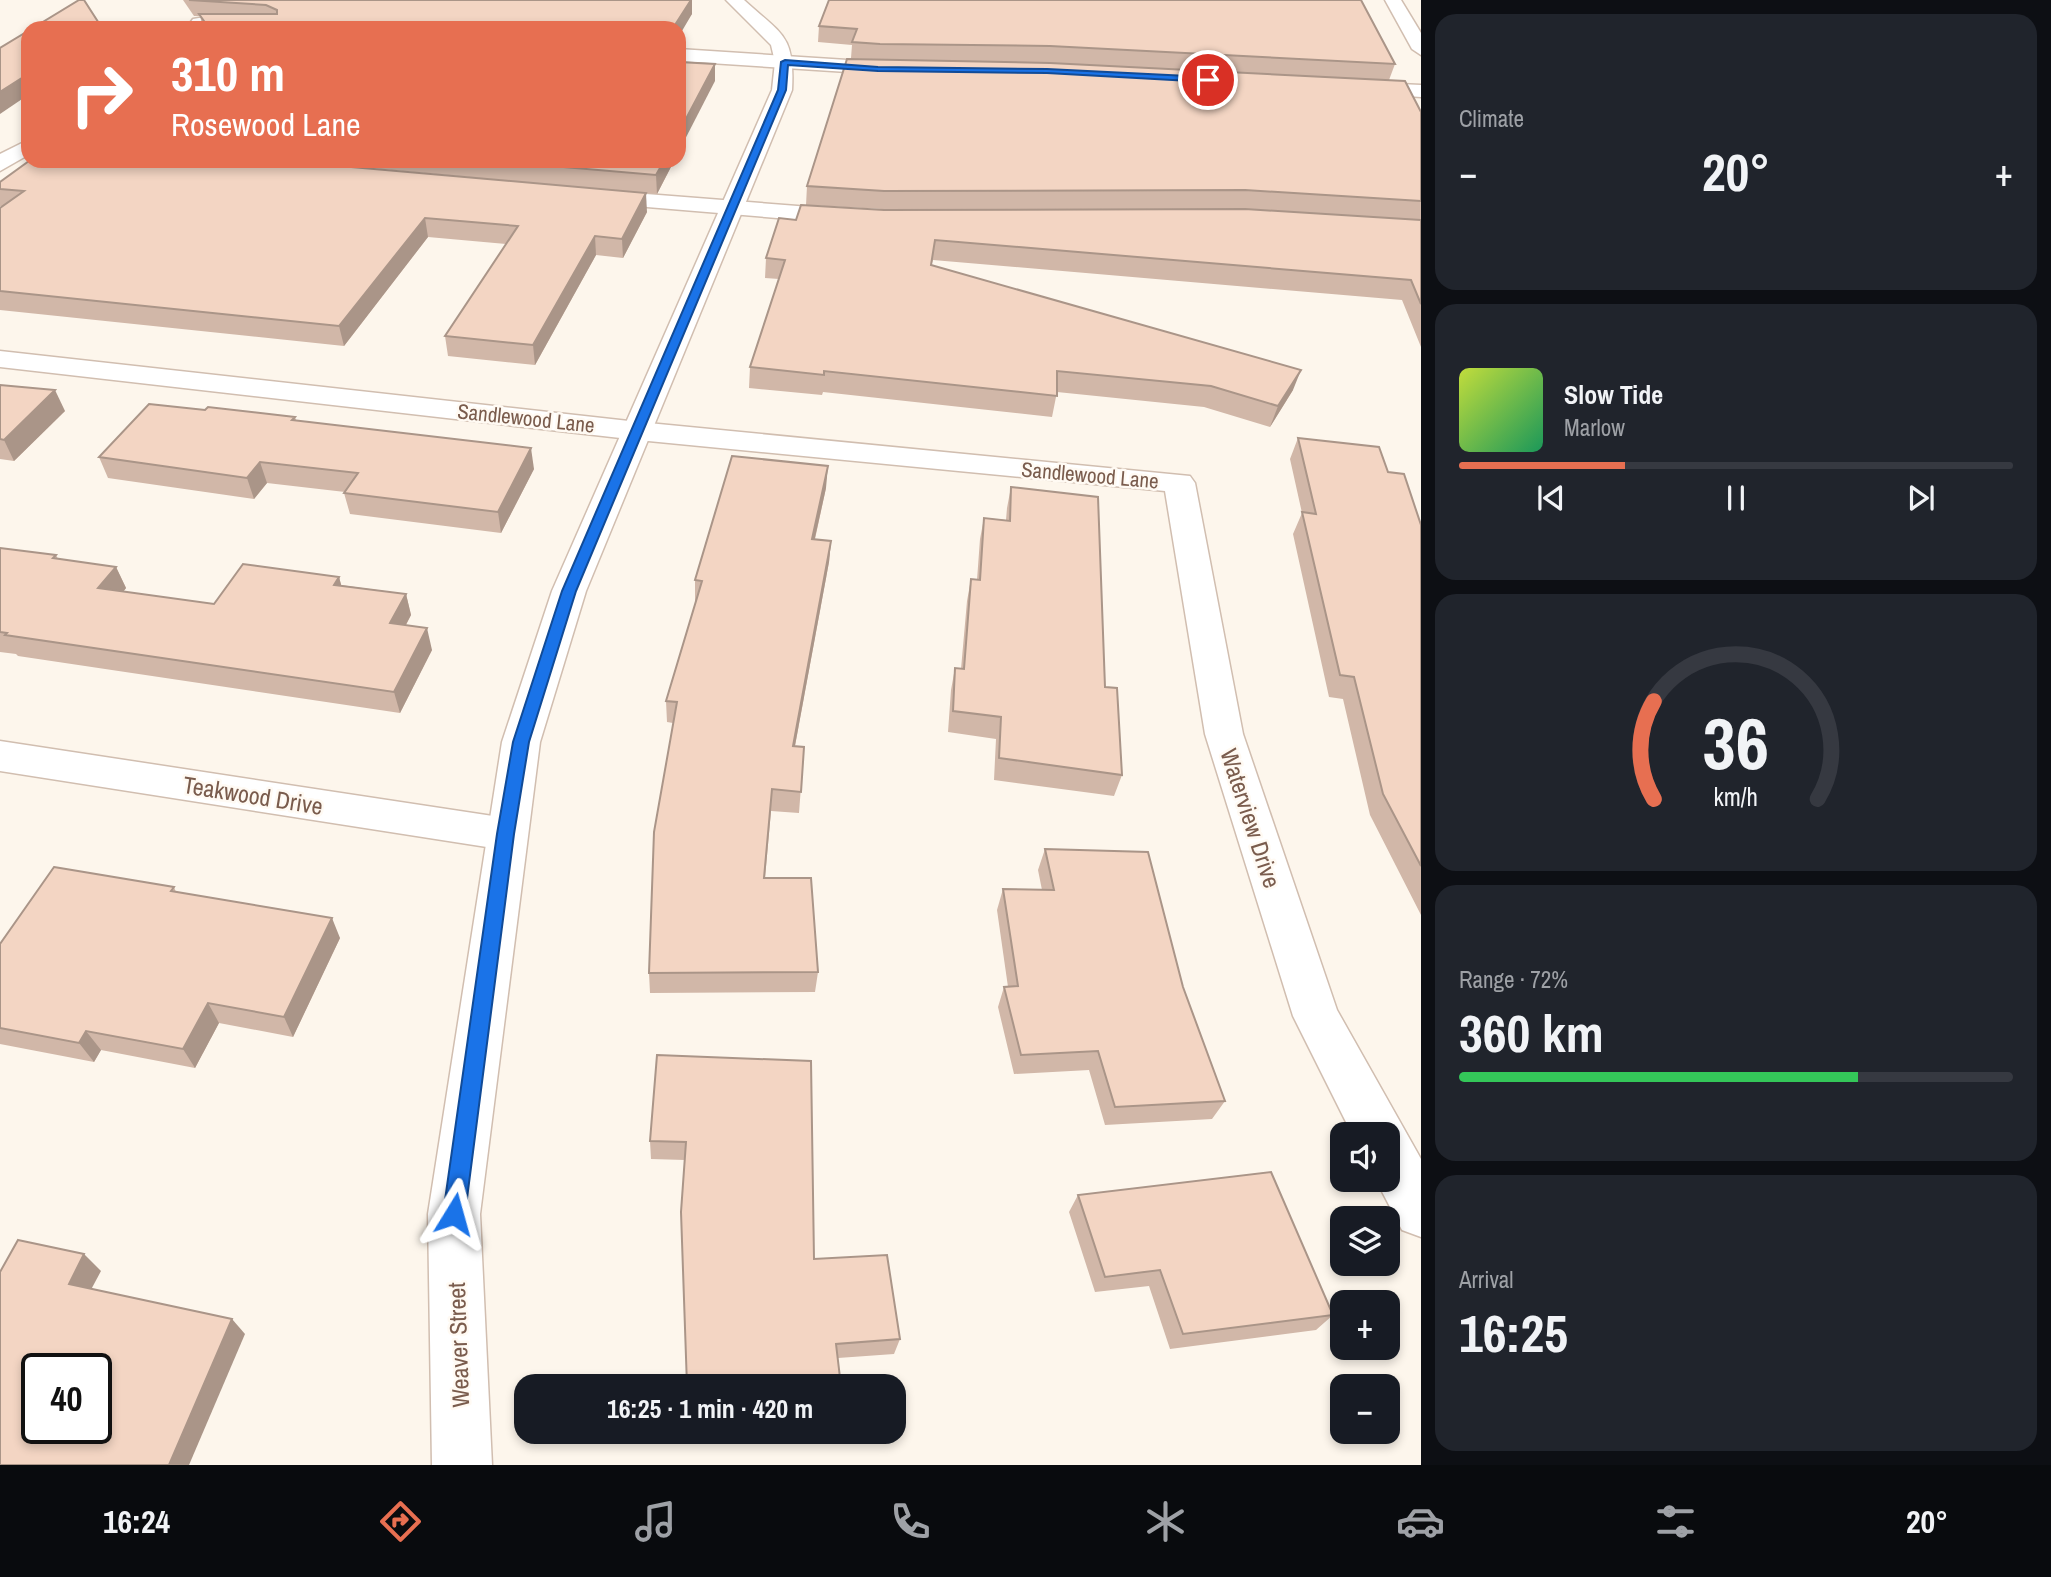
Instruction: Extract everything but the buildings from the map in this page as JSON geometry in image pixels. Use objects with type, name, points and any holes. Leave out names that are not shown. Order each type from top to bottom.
[{"type":"street","points":[[734,0],[779,43],[785,62]]},
{"type":"street","points":[[1393,0],[1421,49]]},
{"type":"street","points":[[203,21],[222,8]]},
{"type":"street","points":[[686,55],[878,69],[915,69]]},
{"type":"street","name":"Weaver Street","points":[[462,1465],[454,1214],[521,742],[569,591],[782,90],[785,62]]},
{"type":"street","points":[[1338,87],[1421,91]]},
{"type":"street","points":[[0,164],[21,150]]},
{"type":"street","points":[[579,196],[868,219]]},
{"type":"street","name":"Sandlewood Lane","points":[[0,359],[638,431],[1179,483]]},
{"type":"street","name":"Waterview Drive","points":[[1179,483],[1224,734],[1316,1016],[1373,1122]]},
{"type":"street","name":"Teakwood Drive","points":[[0,755],[506,834]]},
{"type":"street","points":[[1400,1173],[1421,1212]]},
{"type":"route","points":[[454,1214],[521,742],[569,591],[782,90],[785,62],[878,69],[1047,71],[1208,80]]}]
